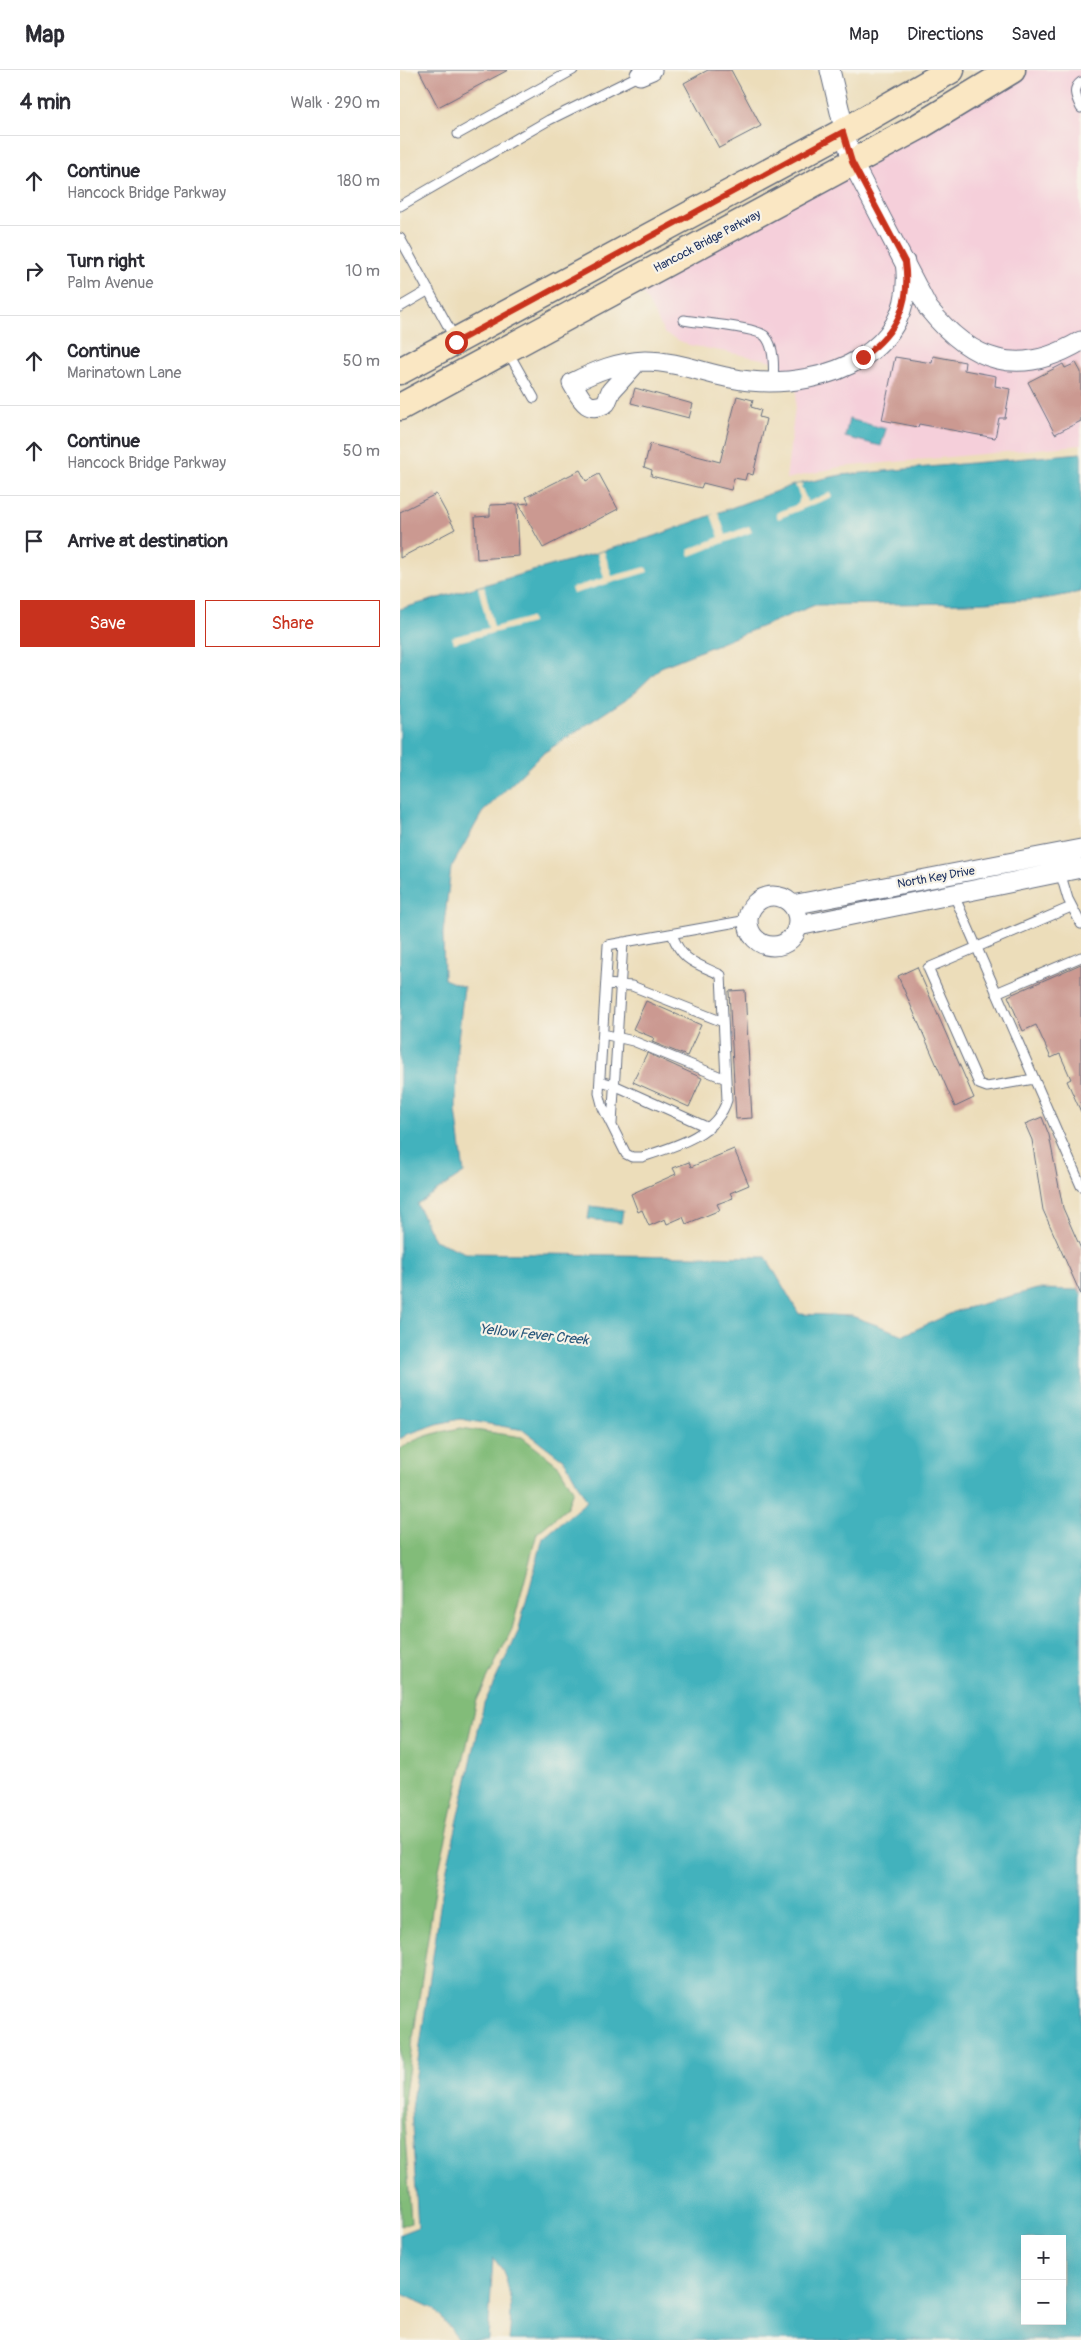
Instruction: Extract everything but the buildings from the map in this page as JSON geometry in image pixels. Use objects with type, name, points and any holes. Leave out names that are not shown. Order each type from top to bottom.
[{"type":"main road","points":[[400,372],[843,132],[951,70]]},
{"type":"main road","name":"Hancock Bridge Parkway","points":[[400,408],[961,102],[1012,70]]},
{"type":"street","points":[[830,70],[843,132],[852,162],[931,311],[944,328],[960,341],[980,353],[1001,360],[1025,362],[1048,358],[1081,341]]},
{"type":"street","points":[[637,362],[662,362],[748,381],[804,380],[832,372],[879,345],[901,314],[906,297],[908,279],[905,262]]},
{"type":"street","points":[[901,314],[918,308],[931,311]]},
{"type":"street","name":"North Key Drive","points":[[798,926],[953,895],[1057,863],[1081,849]]},
{"type":"street","name":"North Key Drive","points":[[792,905],[948,876],[1057,863],[1081,868]]},
{"type":"street","points":[[776,896],[792,905],[798,917],[798,926],[794,936],[787,942],[777,946],[768,946],[759,943],[752,937],[748,920],[754,905],[768,897],[776,896]]},
{"type":"lane","points":[[458,134],[573,70]]},
{"type":"lane","points":[[400,206],[549,120],[646,72]]},
{"type":"lane","points":[[1078,85],[1075,92],[1081,108]]},
{"type":"lane","points":[[400,238],[456,342]]},
{"type":"lane","points":[[400,307],[429,290]]},
{"type":"lane","points":[[684,320],[754,330],[764,336],[770,347],[774,365],[773,382]]},
{"type":"lane","points":[[507,349],[534,398]]},
{"type":"lane","points":[[1057,863],[1071,907],[1081,924]]},
{"type":"lane","points":[[948,876],[953,895],[1081,1186]]},
{"type":"lane","points":[[1034,1079],[987,1087],[978,1084],[928,968],[1071,907]]},
{"type":"lane","points":[[672,934],[680,952],[687,959],[721,975],[727,1100],[723,1113],[709,1128],[665,1150],[642,1157],[632,1157],[626,1154],[603,1108],[600,1093],[608,945],[748,920]]},
{"type":"lane","points":[[612,1126],[623,942]]},
{"type":"lane","points":[[996,993],[1081,957]]},
{"type":"lane","points":[[606,984],[632,986],[723,1022]]},
{"type":"lane","points":[[603,1034],[633,1040],[726,1079]]},
{"type":"lane","points":[[600,1081],[614,1085],[709,1128]]},
{"type":"shaded area","points":[[1029,70],[1081,70],[1081,445],[840,467],[786,479],[797,391],[773,361],[689,345],[665,334],[640,288]]},
{"type":"green space","points":[[461,1428],[522,1437],[559,1466],[573,1490],[567,1508],[537,1533],[512,1629],[477,1700],[436,1883],[403,2107],[411,2222],[400,2226],[400,1449],[421,1438]]},
{"type":"water","points":[[849,419],[886,429],[881,446],[845,437]]},
{"type":"water","name":"Yellow Fever Creek","points":[[1081,453],[1081,592],[1044,599],[968,603],[815,605],[661,667],[632,695],[542,754],[482,813],[451,868],[443,933],[444,979],[464,987],[457,1048],[456,1110],[464,1173],[417,1204],[434,1240],[466,1253],[766,1257],[799,1314],[852,1316],[904,1335],[956,1311],[1037,1289],[1081,1290],[1081,2340],[509,2340],[511,2319],[510,2296],[500,2266],[493,2258],[488,2340],[459,2340],[434,2309],[400,2293],[400,2234],[418,2227],[411,2109],[443,1886],[484,1704],[518,1632],[543,1538],[587,1501],[565,1461],[524,1430],[460,1419],[437,1424],[408,1434],[400,1439],[400,609],[655,536],[793,485],[841,475]]},
{"type":"water","points":[[590,1206],[623,1210],[621,1223],[588,1219]]},
{"type":"pier","points":[[803,483],[801,487],[808,502],[830,492],[832,497],[778,519],[776,513],[798,504],[800,497],[795,485]]},
{"type":"pier","points":[[718,512],[726,535],[749,526],[752,532],[690,556],[688,550],[719,537],[711,515]]},
{"type":"pier","points":[[604,551],[612,576],[646,567],[648,572],[573,594],[571,588],[604,578],[597,553]]},
{"type":"pier","points":[[484,586],[494,627],[531,617],[532,623],[454,643],[452,637],[488,628],[478,587]]},
{"type":"route","points":[[456,342],[843,132],[852,162],[905,262],[908,279],[906,297],[901,314],[879,345],[863,357]]}]
